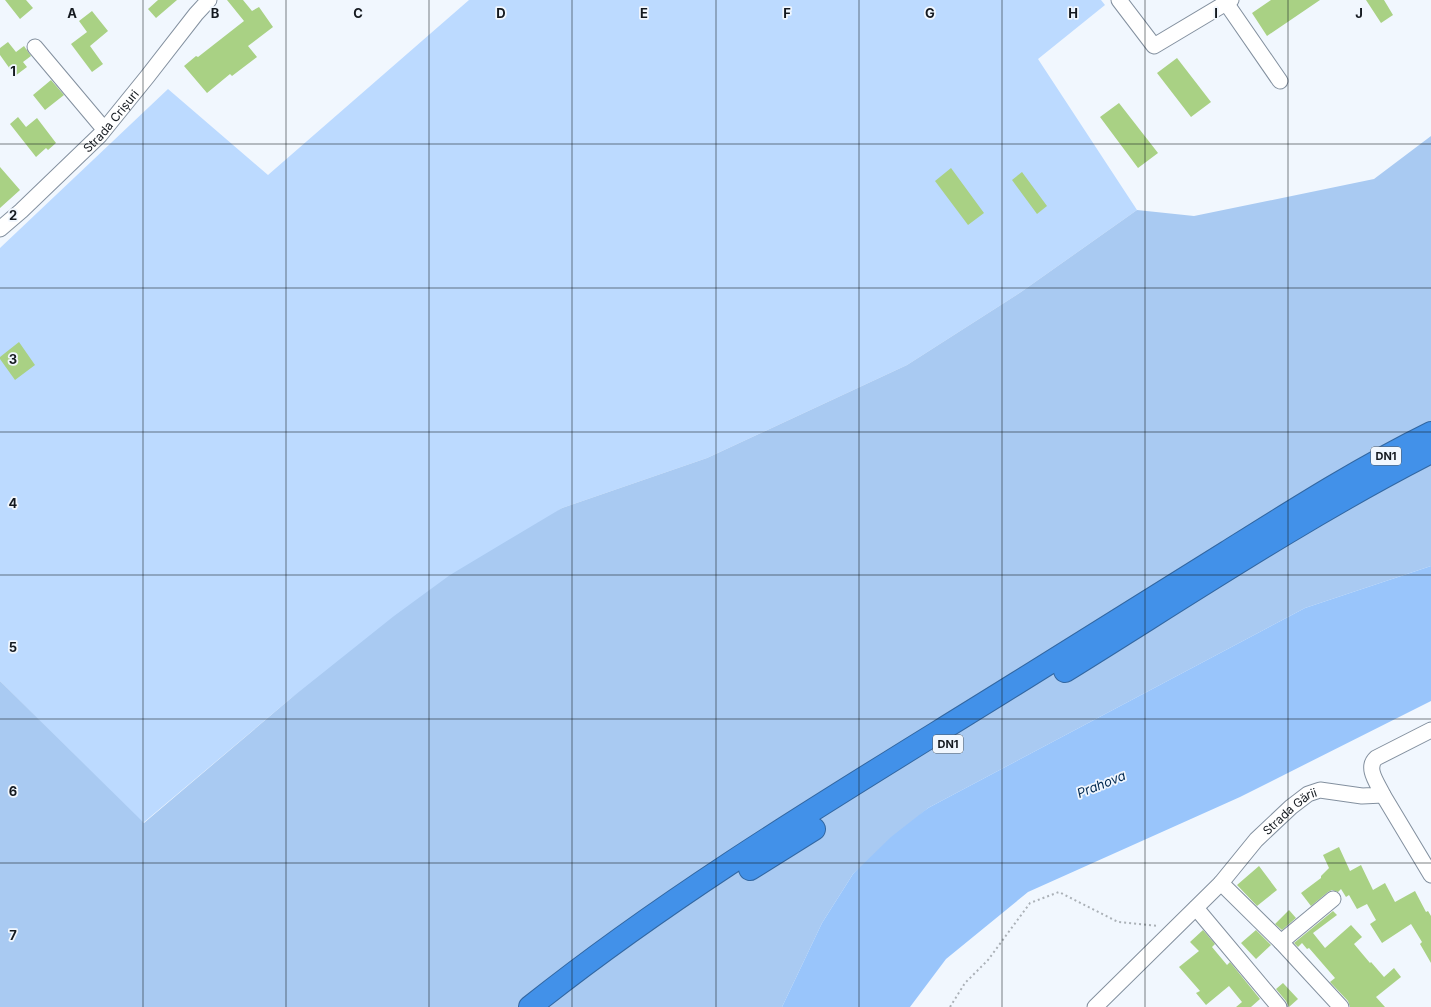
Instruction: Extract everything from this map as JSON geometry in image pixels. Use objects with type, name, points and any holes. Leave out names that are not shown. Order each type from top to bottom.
[{"type":"highway","name":"DN1","points":[[530,1007],[560,983],[667,906],[776,835],[1295,509],[1384,456],[1431,433]]},
{"type":"highway","name":"DN1","points":[[552,1007],[620,956],[676,917],[783,848],[1300,524],[1401,467],[1431,452]]},
{"type":"street","points":[[1119,0],[1154,46],[1227,1],[1280,81]]},
{"type":"street","name":"Strada Crișuri","points":[[0,229],[21,211],[104,129],[205,2]]},
{"type":"street","points":[[36,47],[104,129]]},
{"type":"street","points":[[1431,730],[1376,758],[1371,765],[1373,774],[1383,795],[1431,875]]},
{"type":"street","name":"Strada Gării","points":[[1095,1007],[1221,884],[1256,840],[1291,807],[1308,794],[1320,790],[1362,796],[1383,795]]},
{"type":"street","points":[[1221,884],[1281,942],[1341,1007]]},
{"type":"street","points":[[1281,942],[1333,899]]},
{"type":"street","points":[[1196,908],[1279,1007]]},
{"type":"path","points":[[950,1007],[965,984],[988,960],[1030,903],[1059,892],[1118,922],[1177,928]]},
{"type":"shaded area","points":[[469,0],[1101,0],[1105,5],[1038,59],[1137,210],[1021,292],[907,365],[707,458],[562,508],[290,699],[143,823],[0,681],[0,248],[168,89],[268,175]]},
{"type":"shaded area","points":[[1431,136],[1431,566],[1305,608],[928,808],[853,874],[822,923],[782,1007],[0,1007],[0,681],[144,823],[290,699],[394,616],[450,575],[562,508],[707,458],[907,365],[1021,292],[1137,210],[1194,216],[1374,179]]},
{"type":"water","name":"Prahova","points":[[1431,566],[1431,701],[1240,797],[1028,892],[946,959],[910,1007],[782,1007],[822,923],[853,874],[891,837],[928,808],[1305,608]]},
{"type":"building","points":[[5,0],[26,0],[33,8],[20,19]]},
{"type":"building","points":[[158,0],[177,0],[156,18],[148,9]]},
{"type":"building","points":[[227,0],[243,0],[252,11],[259,7],[273,27],[248,46],[257,57],[232,76],[230,74],[207,93],[184,66],[244,21]]},
{"type":"building","points":[[1271,0],[1320,0],[1267,36],[1252,13]]},
{"type":"building","points":[[1366,0],[1384,0],[1393,15],[1381,23]]},
{"type":"building","points":[[92,11],[108,31],[90,46],[103,64],[92,72],[71,44],[87,32],[79,21]]},
{"type":"building","points":[[8,42],[16,52],[24,46],[31,56],[23,62],[27,67],[15,76],[0,55],[0,48]]},
{"type":"building","points":[[1177,58],[1211,102],[1191,117],[1157,73]]},
{"type":"building","points":[[51,80],[64,95],[45,110],[33,95]]},
{"type":"building","points":[[1119,103],[1158,153],[1138,168],[1100,117]]},
{"type":"building","points":[[18,117],[26,127],[37,118],[56,143],[48,150],[46,148],[36,157],[10,124]]},
{"type":"building","points":[[0,167],[20,190],[0,208]]},
{"type":"building","points":[[951,168],[984,213],[968,225],[935,181]]},
{"type":"building","points":[[1022,172],[1047,206],[1037,214],[1012,180]]},
{"type":"building","points":[[19,342],[35,365],[15,380],[0,357]]},
{"type":"building","points":[[1339,847],[1350,871],[1361,865],[1373,890],[1385,883],[1395,902],[1415,891],[1426,912],[1428,911],[1431,916],[1431,963],[1420,944],[1422,942],[1411,924],[1382,943],[1370,924],[1376,920],[1367,904],[1357,909],[1349,895],[1346,897],[1341,889],[1338,892],[1332,890],[1328,892],[1311,906],[1301,893],[1321,878],[1321,876],[1329,868],[1323,855]]},
{"type":"building","points":[[1259,866],[1277,890],[1257,906],[1237,885]]},
{"type":"building","points":[[1289,910],[1296,918],[1282,930],[1275,924]]},
{"type":"building","points":[[1333,911],[1337,915],[1313,933],[1325,948],[1351,925],[1362,937],[1354,944],[1370,963],[1371,962],[1384,977],[1394,968],[1401,977],[1376,997],[1385,1007],[1350,1007],[1348,1001],[1330,982],[1335,978],[1309,948],[1307,949],[1302,943],[1298,947],[1294,943]]},
{"type":"building","points":[[1203,930],[1215,944],[1212,947],[1227,965],[1230,962],[1260,999],[1251,1007],[1236,1007],[1242,1002],[1229,986],[1206,1005],[1196,993],[1200,991],[1179,967],[1199,951],[1190,942]]},
{"type":"building","points":[[1256,930],[1271,945],[1256,959],[1241,943]]},
{"type":"building","points":[[1283,983],[1298,999],[1289,1007],[1276,989]]}]
